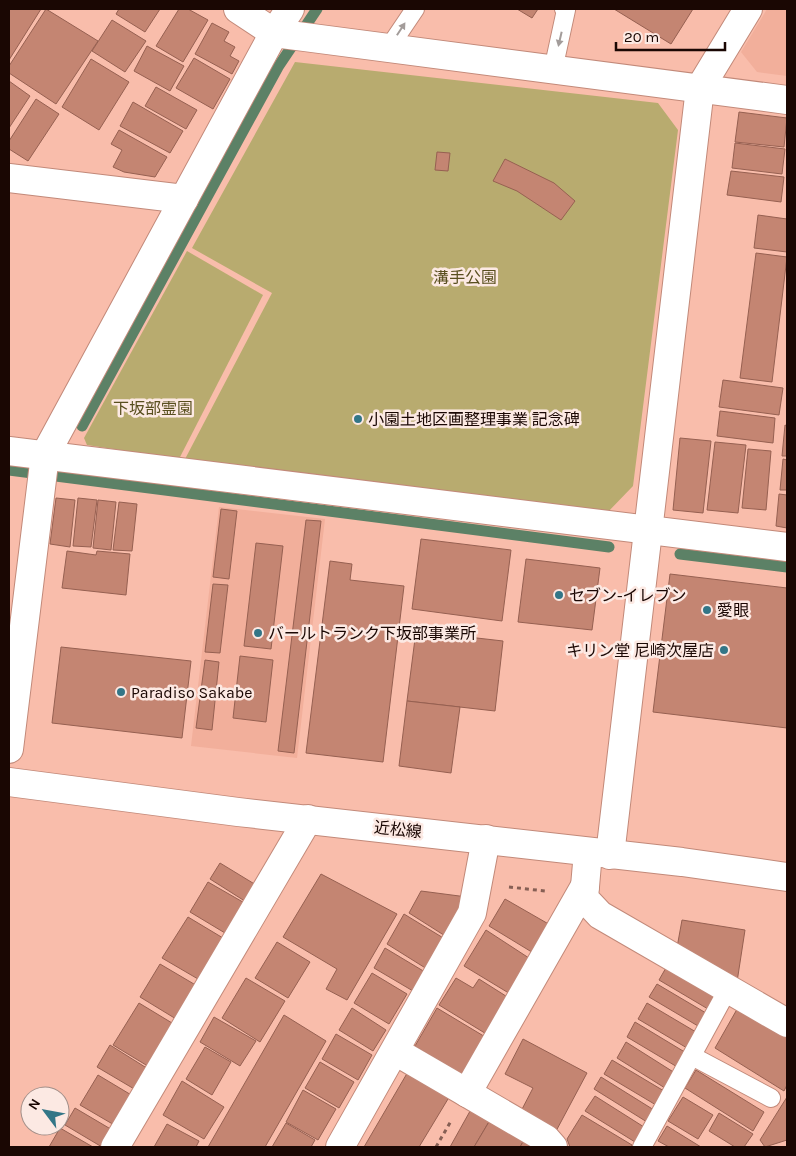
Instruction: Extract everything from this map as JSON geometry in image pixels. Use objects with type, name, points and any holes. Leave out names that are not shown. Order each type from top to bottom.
[{"type":"street","points":[[238,9],[274,33],[787,100]]},
{"type":"street","points":[[9,749],[45,455],[274,33],[290,9]]},
{"type":"street","points":[[467,1093],[585,886],[599,853],[647,530],[700,88],[748,9]]},
{"type":"street","points":[[9,178],[184,199]]},
{"type":"street","points":[[9,451],[787,548]]},
{"type":"street","name":"近松線","points":[[9,782],[682,862],[787,877]]},
{"type":"street","points":[[116,1147],[308,819]]},
{"type":"street","points":[[340,1147],[472,913],[486,839]]},
{"type":"street","points":[[585,886],[584,898],[600,915],[787,1023]]},
{"type":"street","points":[[395,1051],[546,1138],[553,1147]]},
{"type":"lane","points":[[388,49],[415,9]]},
{"type":"lane","points":[[553,70],[566,10],[564,9]]},
{"type":"lane","points":[[642,1147],[728,989]]},
{"type":"lane","points":[[692,1056],[771,1098]]},
{"type":"path","points":[[477,886],[497,888],[503,886],[550,892]]},
{"type":"shaded area","points":[[767,9],[787,9],[787,76],[757,72],[741,52]]},
{"type":"shaded area","name":"バールトランク下坂部事業所","points":[[219,507],[325,519],[297,758],[191,746]]},
{"type":"green space","name":"溝手公園","points":[[295,62],[658,103],[678,130],[633,486],[606,514],[184,461],[272,293],[192,248]]},
{"type":"green space","name":"下坂部霊園","points":[[187,251],[263,295],[179,459],[87,445],[84,438]]},
{"type":"building","points":[[9,9],[41,9],[9,60]]},
{"type":"building","points":[[46,9],[98,41],[56,104],[9,73],[9,66]]},
{"type":"building","points":[[119,9],[160,9],[145,32],[116,14]]},
{"type":"building","points":[[179,9],[188,9],[208,20],[183,62],[156,46]]},
{"type":"building","points":[[517,9],[538,9],[532,18]]},
{"type":"building","points":[[614,9],[693,9],[671,44]]},
{"type":"building","points":[[112,20],[146,41],[125,72],[92,51]]},
{"type":"building","points":[[212,23],[229,32],[224,41],[235,47],[230,56],[239,61],[232,74],[195,54]]},
{"type":"building","points":[[147,46],[184,66],[170,91],[134,71]]},
{"type":"building","points":[[194,58],[230,79],[213,109],[176,88]]},
{"type":"building","points":[[91,59],[129,82],[99,130],[62,107]]},
{"type":"building","points":[[9,81],[30,96],[9,128]]},
{"type":"building","points":[[156,87],[197,110],[186,129],[145,106]]},
{"type":"building","points":[[36,99],[59,114],[28,161],[9,149],[9,141]]},
{"type":"building","points":[[133,102],[183,131],[170,153],[120,126]]},
{"type":"building","points":[[739,112],[787,118],[784,147],[735,142]]},
{"type":"building","points":[[119,130],[167,157],[155,177],[124,172],[113,167],[122,150],[111,144]]},
{"type":"building","points":[[735,143],[785,149],[782,174],[732,168]]},
{"type":"building","points":[[437,152],[450,153],[448,171],[435,170]]},
{"type":"building","points":[[505,159],[554,183],[575,201],[561,220],[517,191],[493,181]]},
{"type":"building","points":[[731,171],[784,177],[781,202],[727,195]]},
{"type":"building","points":[[758,215],[787,219],[787,252],[754,248]]},
{"type":"building","points":[[756,253],[787,257],[772,382],[740,378]]},
{"type":"building","points":[[723,380],[783,388],[779,415],[719,407]]},
{"type":"building","points":[[720,411],[775,418],[773,443],[717,436]]},
{"type":"building","points":[[785,425],[787,426],[787,456],[782,456]]},
{"type":"building","points":[[680,438],[711,441],[703,513],[673,510]]},
{"type":"building","points":[[715,442],[746,445],[738,513],[707,510]]},
{"type":"building","points":[[748,449],[771,451],[766,510],[742,508]]},
{"type":"building","points":[[783,459],[787,460],[787,490],[780,490]]},
{"type":"building","points":[[779,494],[787,495],[787,528],[776,526]]},
{"type":"building","points":[[56,498],[75,500],[70,547],[50,544]]},
{"type":"building","points":[[78,498],[97,500],[91,547],[73,546]]},
{"type":"building","points":[[98,500],[116,502],[111,550],[93,548]]},
{"type":"building","points":[[119,502],[137,504],[132,551],[113,550]]},
{"type":"building","points":[[221,509],[237,511],[229,579],[213,577]]},
{"type":"building","points":[[306,520],[321,521],[294,753],[278,751]]},
{"type":"building","points":[[421,539],[511,550],[502,621],[412,609]]},
{"type":"building","points":[[256,543],[283,546],[271,649],[244,646]]},
{"type":"building","points":[[67,551],[96,555],[97,551],[130,554],[126,595],[62,588]]},
{"type":"building","name":"セブン-イレブン","points":[[526,559],[600,568],[592,630],[518,622]]},
{"type":"building","points":[[330,561],[352,564],[350,580],[404,586],[383,762],[306,753]]},
{"type":"building","name":"キリン堂 尼崎次屋店","points":[[670,574],[787,588],[787,728],[653,712]]},
{"type":"building","points":[[213,584],[228,585],[220,653],[205,652]]},
{"type":"building","points":[[416,631],[503,641],[495,711],[407,701]]},
{"type":"building","name":"Paradiso Sakabe","points":[[61,647],[191,661],[182,738],[52,723]]},
{"type":"building","points":[[240,656],[273,660],[266,722],[233,718]]},
{"type":"building","points":[[205,660],[219,662],[212,730],[196,728]]},
{"type":"building","points":[[407,701],[460,707],[451,773],[399,766]]},
{"type":"building","points":[[220,863],[261,888],[251,905],[210,879]]},
{"type":"building","points":[[321,874],[397,914],[347,1000],[326,989],[337,969],[283,937]]},
{"type":"building","points":[[208,882],[248,905],[230,936],[190,912]]},
{"type":"building","points":[[421,891],[467,897],[450,939],[409,913]]},
{"type":"building","points":[[505,899],[552,926],[535,954],[489,926]]},
{"type":"building","points":[[404,914],[445,939],[427,969],[387,944]]},
{"type":"building","points":[[188,917],[223,938],[198,979],[162,958]]},
{"type":"building","points":[[682,920],[745,930],[737,982],[676,953]]},
{"type":"building","points":[[486,930],[532,960],[512,995],[464,966]]},
{"type":"building","points":[[277,942],[310,962],[288,998],[255,978]]},
{"type":"building","points":[[385,948],[425,972],[413,991],[374,968]]},
{"type":"building","points":[[160,964],[199,987],[181,1022],[140,997]]},
{"type":"building","points":[[667,966],[716,995],[708,1009],[659,980]]},
{"type":"building","points":[[372,973],[407,994],[389,1024],[354,1003]]},
{"type":"building","points":[[246,978],[285,1001],[260,1042],[222,1018]]},
{"type":"building","points":[[456,978],[473,988],[479,979],[509,998],[488,1035],[439,1005]]},
{"type":"building","points":[[657,984],[706,1013],[698,1026],[649,997]]},
{"type":"building","points":[[139,1003],[177,1026],[151,1068],[113,1045]]},
{"type":"building","points":[[647,1003],[696,1032],[687,1048],[638,1019]]},
{"type":"building","points":[[740,1004],[787,1031],[787,1085],[784,1091],[715,1048]]},
{"type":"building","points":[[352,1008],[386,1030],[373,1051],[339,1030]]},
{"type":"building","points":[[437,1008],[487,1038],[463,1075],[415,1046]]},
{"type":"building","points":[[284,1015],[326,1041],[265,1147],[208,1147]]},
{"type":"building","points":[[214,1017],[256,1041],[240,1066],[200,1042]]},
{"type":"building","points":[[635,1022],[688,1054],[679,1068],[627,1037]]},
{"type":"building","points":[[336,1034],[372,1055],[358,1080],[322,1059]]},
{"type":"building","points":[[523,1039],[587,1073],[555,1133],[519,1115],[533,1088],[505,1074]]},
{"type":"building","points":[[626,1042],[675,1073],[665,1088],[617,1058]]},
{"type":"building","points":[[110,1045],[153,1072],[141,1093],[97,1067]]},
{"type":"building","points":[[205,1047],[231,1062],[212,1095],[186,1079]]},
{"type":"building","points":[[612,1060],[664,1091],[656,1105],[604,1074]]},
{"type":"building","points":[[320,1062],[354,1082],[339,1108],[305,1088]]},
{"type":"building","points":[[409,1070],[451,1094],[419,1147],[364,1147]]},
{"type":"building","points":[[696,1070],[764,1112],[753,1131],[685,1088]]},
{"type":"building","points":[[98,1075],[133,1096],[116,1126],[80,1105]]},
{"type":"building","points":[[601,1077],[654,1110],[647,1122],[594,1089]]},
{"type":"building","points":[[182,1081],[224,1107],[204,1139],[163,1115]]},
{"type":"building","points":[[303,1090],[336,1109],[318,1140],[286,1122]]},
{"type":"building","points":[[595,1096],[644,1127],[635,1142],[585,1111]]},
{"type":"building","points":[[683,1097],[713,1115],[698,1139],[668,1121]]},
{"type":"building","points":[[787,1097],[787,1140],[765,1147],[760,1140]]},
{"type":"building","points":[[474,1104],[493,1115],[474,1147],[450,1147]]},
{"type":"building","points":[[75,1108],[114,1131],[102,1147],[70,1128],[70,1116]]},
{"type":"building","points":[[719,1113],[753,1134],[744,1147],[735,1147],[709,1131]]},
{"type":"building","points":[[493,1115],[527,1135],[520,1147],[474,1147]]},
{"type":"building","points":[[582,1115],[632,1145],[631,1147],[570,1147],[567,1139]]},
{"type":"building","points":[[286,1123],[315,1140],[311,1147],[272,1147]]},
{"type":"building","points":[[167,1124],[199,1141],[196,1147],[154,1147]]},
{"type":"building","points":[[667,1126],[701,1147],[669,1147],[658,1141]]},
{"type":"building","points":[[70,1134],[93,1147],[49,1147],[55,1136],[70,1136]]},
{"type":"building","points":[[527,1135],[545,1147],[520,1147]]},
{"type":"waterway","points":[[82,426],[278,67],[317,9]]},
{"type":"waterway","points":[[9,470],[609,547]]},
{"type":"waterway","points":[[680,554],[787,567]]},
{"type":"place","name":"小園土地区画整理事業 記念碑","points":[[358,419]]},
{"type":"place","name":"セブン-イレブン","points":[[559,595]]},
{"type":"place","name":"愛眼","points":[[707,610]]},
{"type":"place","name":"バールトランク下坂部事業所","points":[[258,633]]},
{"type":"place","name":"キリン堂 尼崎次屋店","points":[[724,650]]},
{"type":"place","name":"Paradiso Sakabe","points":[[121,692]]}]
